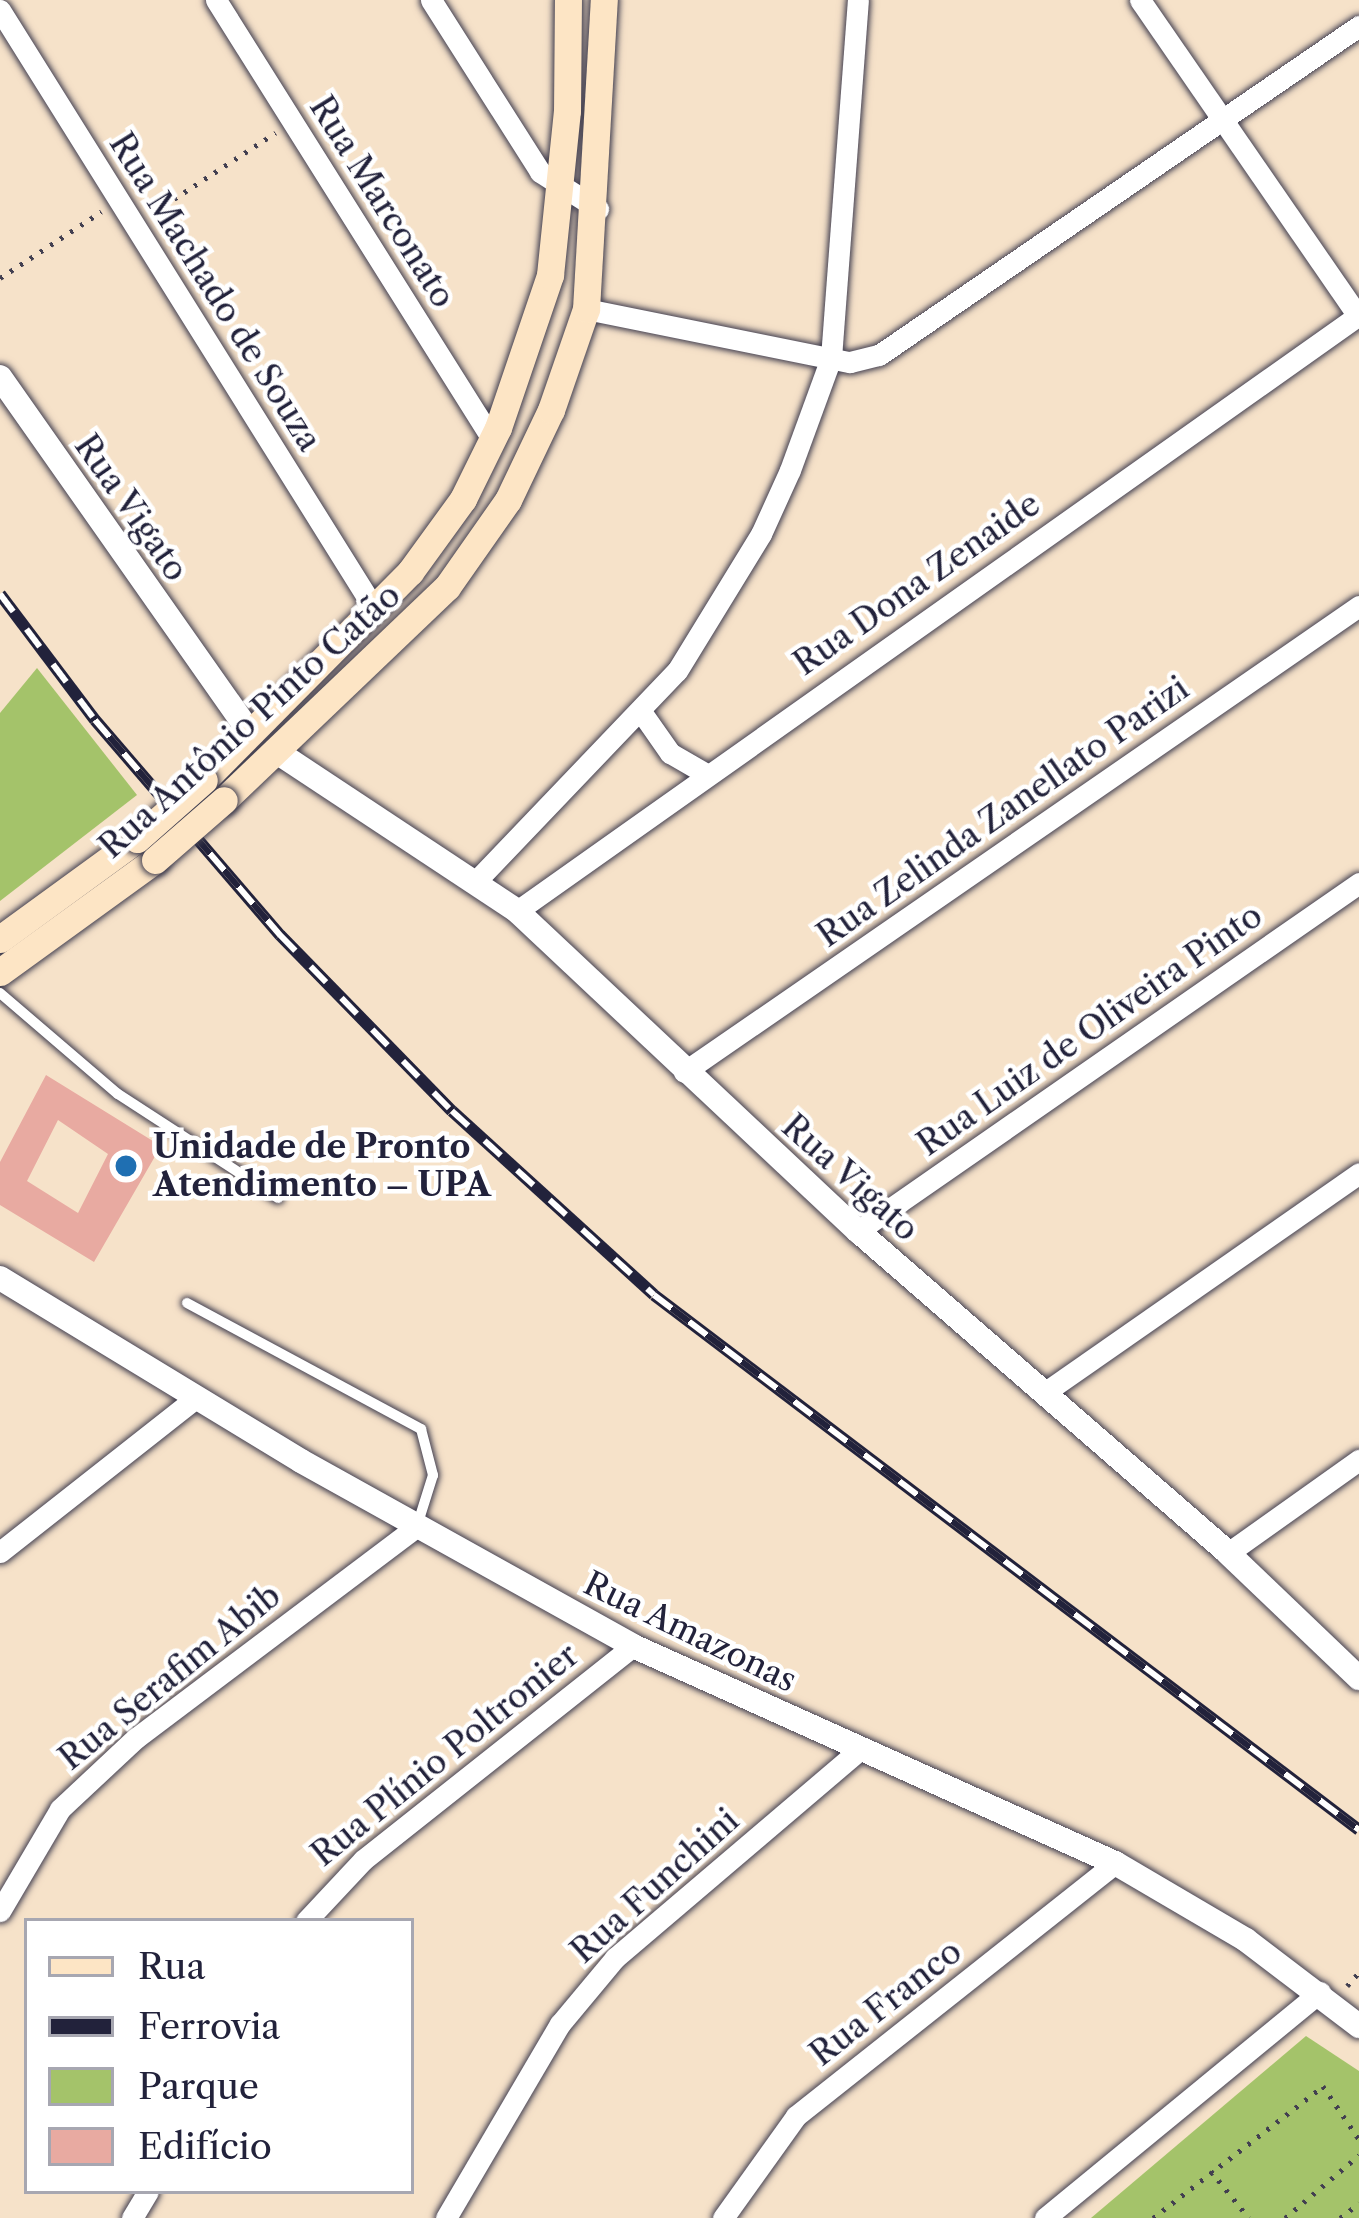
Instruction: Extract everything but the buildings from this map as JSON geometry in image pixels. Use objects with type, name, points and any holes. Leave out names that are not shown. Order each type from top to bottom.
[{"type":"main road","name":"Rua Antônio Pinto Catão","points":[[214,790],[251,734],[375,610],[463,499],[492,440],[544,295],[562,189],[568,0]]},
{"type":"main road","name":"Rua Antônio Pinto Catão","points":[[0,972],[214,790],[278,752],[447,587],[508,500],[586,309],[598,208],[604,0]]},
{"type":"main road","name":"Rua Antônio Pinto Catão","points":[[0,939],[146,849]]},
{"type":"street","name":"Rua Marconato","points":[[216,0],[492,440]]},
{"type":"street","points":[[431,0],[540,172],[598,208]]},
{"type":"street","points":[[477,880],[642,713],[761,534],[832,358],[859,0]]},
{"type":"street","points":[[1140,0],[1359,316]]},
{"type":"street","name":"Rua Machado de Souza","points":[[0,10],[375,610]]},
{"type":"street","points":[[586,309],[832,358],[879,356],[1359,26]]},
{"type":"street","name":"Rua Dona Zenaide","points":[[517,911],[704,773],[1359,316]]},
{"type":"street","name":"Rua Vigato","points":[[0,377],[251,734]]},
{"type":"street","name":"Rua Zelinda Zanellato Parizi","points":[[684,1072],[1359,606]]},
{"type":"street","points":[[642,713],[670,753],[704,773]]},
{"type":"street","name":"Rua Vigato","points":[[278,752],[477,880],[517,911],[858,1231],[1228,1553],[1359,1678]]},
{"type":"street","name":"Rua Luiz de Oliveira Pinto","points":[[858,1231],[1359,883]]},
{"type":"street","points":[[1044,1393],[1359,1173]]},
{"type":"street","name":"Rua Amazonas","points":[[0,1278],[416,1526],[633,1646],[1115,1863],[1320,1993],[1359,2026]]},
{"type":"street","points":[[0,1552],[197,1396]]},
{"type":"street","points":[[1228,1553],[1359,1460]]},
{"type":"street","name":"Rua Serafim Abib","points":[[0,1911],[60,1809],[121,1752],[416,1526]]},
{"type":"street","name":"Rua Plínio Poltronier","points":[[309,1918],[363,1860],[633,1646]]},
{"type":"street","name":"Rua Funchini","points":[[446,2218],[560,2024],[615,1958],[861,1749]]},
{"type":"street","name":"Rua Franco","points":[[723,2218],[796,2116],[1115,1863]]},
{"type":"street","points":[[1045,2218],[1320,1993]]},
{"type":"lane","points":[[0,993],[118,1094],[278,1198]]},
{"type":"lane","points":[[188,1303],[421,1429],[433,1475],[416,1526]]},
{"type":"path","points":[[134,225],[293,121]]},
{"type":"path","points":[[0,278],[119,201]]},
{"type":"path","points":[[1153,2218],[1323,2086],[1359,2139]]},
{"type":"path","points":[[1285,2218],[1359,2155]]},
{"type":"path","points":[[1211,2171],[1249,2218]]},
{"type":"path","points":[[1340,2218],[1359,2203]]},
{"type":"green space","points":[[37,668],[137,795],[0,901],[0,713]]},
{"type":"green space","points":[[1306,2036],[1359,2071],[1359,2218],[1091,2218]]},
{"type":"railway","points":[[0,594],[95,720],[280,935],[452,1111],[654,1295],[1359,1830]]},
{"type":"place","name":"Unidade de Pronto Atendimento – UPA","points":[[126,1166]]}]
